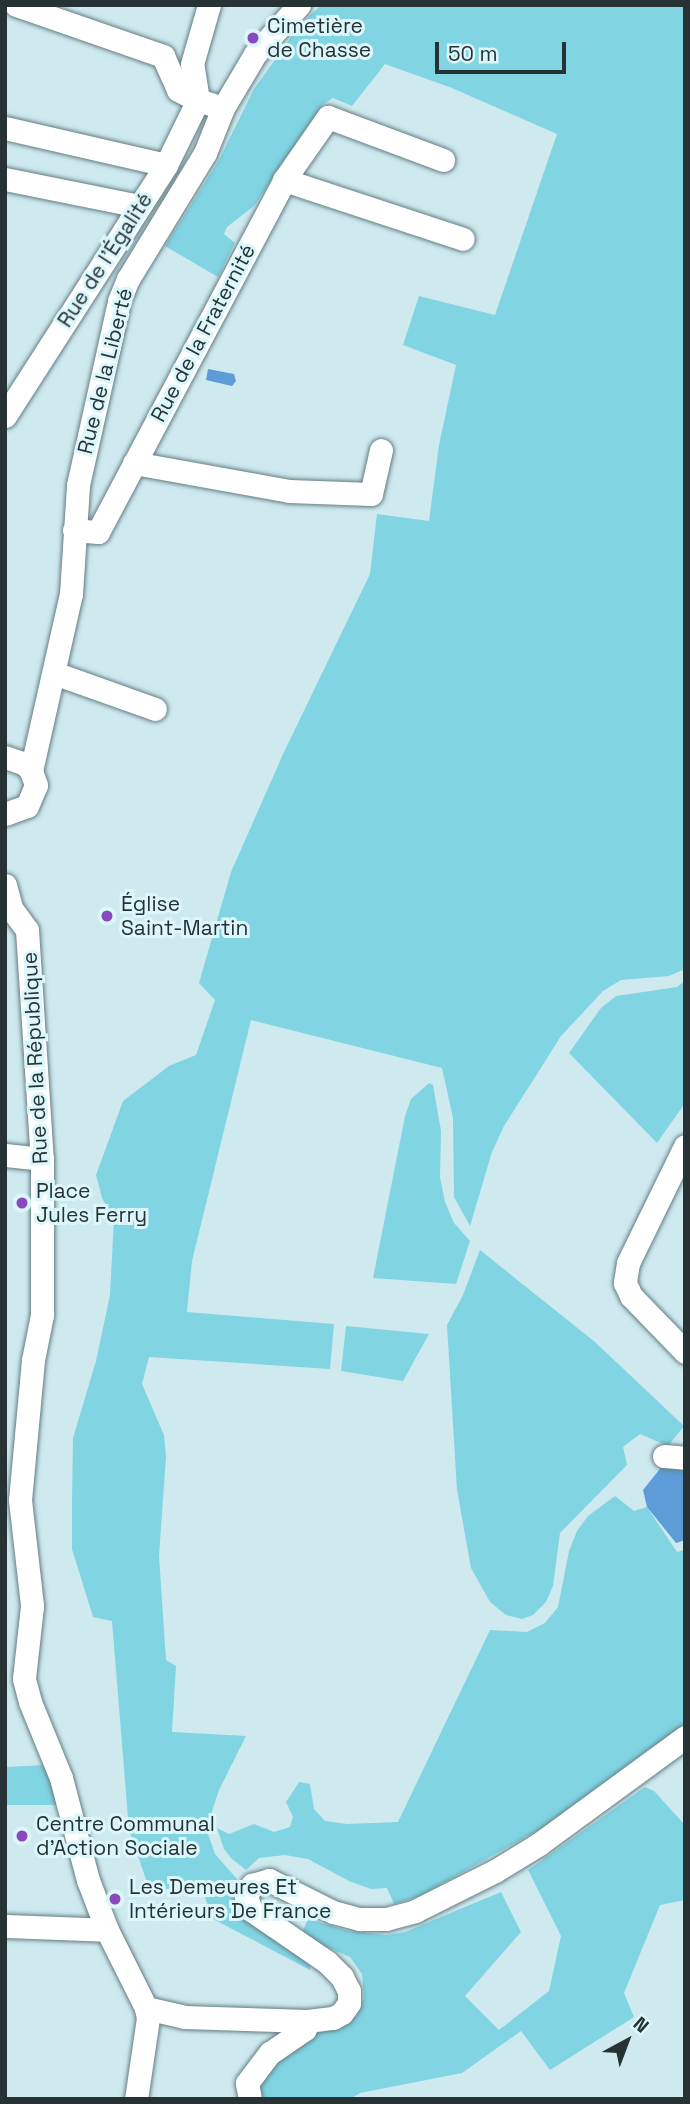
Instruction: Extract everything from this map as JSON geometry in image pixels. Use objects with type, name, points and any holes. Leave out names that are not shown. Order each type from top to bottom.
[{"type":"street","points":[[16,5],[163,56],[178,90],[223,108]]},
{"type":"street","points":[[198,100],[192,64],[209,5]]},
{"type":"street","name":"Rue de la Liberté","points":[[8,820],[27,806],[35,793],[18,762],[40,742],[71,594],[78,485],[119,301],[128,279],[205,153],[223,108],[255,54],[288,8]]},
{"type":"street","name":"Rue de l'Égalité","points":[[7,408],[166,166],[198,100]]},
{"type":"street","name":"Rue de la Fraternité","points":[[74,530],[98,532],[284,180],[328,117],[443,160]]},
{"type":"street","points":[[5,128],[166,166]]},
{"type":"street","points":[[5,179],[139,206]]},
{"type":"street","points":[[284,180],[463,239]]},
{"type":"street","points":[[134,463],[289,491],[371,494],[381,450]]},
{"type":"street","points":[[54,673],[155,709]]},
{"type":"street","name":"Rue de la République","points":[[5,885],[8,907],[27,930],[32,967],[42,1159],[42,1315],[13,1501],[32,1606],[24,1679],[30,1702],[58,1769],[88,1880],[107,1930],[146,2008]]},
{"type":"street","points":[[685,1146],[628,1263],[625,1283],[631,1296],[685,1352]]},
{"type":"street","points":[[5,1155],[42,1159]]},
{"type":"street","points":[[136,2099],[148,2018],[146,2008],[184,2017],[307,2021],[333,2018],[342,2013],[349,2003],[349,1991],[342,1977],[327,1962],[251,1910],[246,1896],[252,1885],[269,1880],[326,1909],[360,1919],[386,1919],[415,1911],[495,1871],[539,1844],[685,1737]]},
{"type":"street","points":[[5,1926],[107,1930]]},
{"type":"street","points":[[250,2099],[247,2083],[270,2053],[305,2029],[307,2021]]},
{"type":"shaded area","points":[[321,5],[685,5],[685,969],[669,976],[621,980],[603,991],[561,1036],[504,1126],[492,1152],[470,1226],[454,1197],[453,1118],[442,1068],[251,1020],[192,1261],[187,1312],[334,1324],[330,1369],[149,1357],[142,1384],[164,1435],[166,1457],[159,1556],[166,1660],[176,1666],[172,1732],[246,1736],[219,1790],[208,1824],[208,1834],[215,1854],[237,1879],[232,1894],[241,1916],[310,1963],[310,1970],[213,1919],[203,1892],[149,1888],[129,1830],[112,1621],[93,1617],[72,1549],[72,1504],[73,1438],[96,1361],[110,1295],[114,1219],[102,1198],[96,1175],[123,1101],[169,1066],[196,1055],[215,1000],[199,983],[231,872],[284,752],[370,574],[377,514],[429,521],[439,445],[456,365],[403,345],[419,296],[495,315],[557,134],[452,88],[385,64],[352,106],[333,98],[322,105],[254,206],[227,227],[224,234],[235,243],[218,277],[165,246],[219,160],[254,89],[300,25]]},
{"type":"shaded area","points":[[208,369],[234,374],[236,381],[232,386],[206,380]]},
{"type":"shaded area","points":[[685,981],[685,1103],[657,1143],[569,1053],[601,1008],[616,996],[677,987]]},
{"type":"shaded area","points":[[429,1083],[433,1085],[441,1131],[440,1177],[445,1202],[454,1223],[470,1241],[456,1284],[373,1278],[405,1116],[411,1099]]},
{"type":"shaded area","points":[[480,1250],[595,1342],[684,1426],[668,1446],[640,1434],[623,1447],[627,1465],[560,1533],[553,1586],[546,1602],[533,1615],[522,1619],[506,1615],[490,1602],[471,1568],[457,1490],[447,1325],[463,1295]]},
{"type":"shaded area","points":[[346,1326],[429,1334],[403,1381],[341,1371]]},
{"type":"shaded area","points":[[663,1465],[685,1471],[685,1540],[676,1543],[647,1507],[643,1490]]},
{"type":"shaded area","points":[[615,1496],[634,1511],[647,1507],[677,1552],[685,1550],[685,1728],[649,1749],[542,1828],[420,1896],[394,1904],[387,1888],[371,1889],[349,1881],[308,1859],[285,1855],[259,1858],[246,1870],[232,1859],[224,1849],[217,1828],[229,1834],[254,1824],[274,1832],[290,1827],[293,1817],[286,1802],[299,1782],[310,1784],[314,1809],[325,1821],[347,1824],[398,1822],[490,1630],[527,1632],[545,1623],[558,1607],[569,1551],[577,1531],[588,1516]]},
{"type":"shaded area","points":[[46,1765],[60,1805],[5,1805],[5,1767]]},
{"type":"shaded area","points":[[645,1787],[654,1791],[685,1825],[685,1900],[660,1905],[624,1993],[634,2017],[550,2070],[521,2031],[462,2073],[360,2093],[350,2099],[254,2099],[253,2082],[313,2030],[341,2024],[357,2016],[364,1998],[362,1974],[350,1957],[315,1942],[303,1931],[308,1919],[349,1931],[386,1935],[405,1932],[501,1892],[521,1932],[465,1996],[499,2030],[549,1991],[561,1936],[528,1870]]},
{"type":"place","name":"Cimetière de Chasse","points":[[253,38]]},
{"type":"place","name":"Église Saint-Martin","points":[[107,916]]},
{"type":"place","name":"Place Jules Ferry","points":[[22,1203]]},
{"type":"place","name":"Centre Communal d'Action Sociale","points":[[22,1836]]},
{"type":"place","name":"Les Demeures Et Intérieurs De France","points":[[115,1899]]}]
